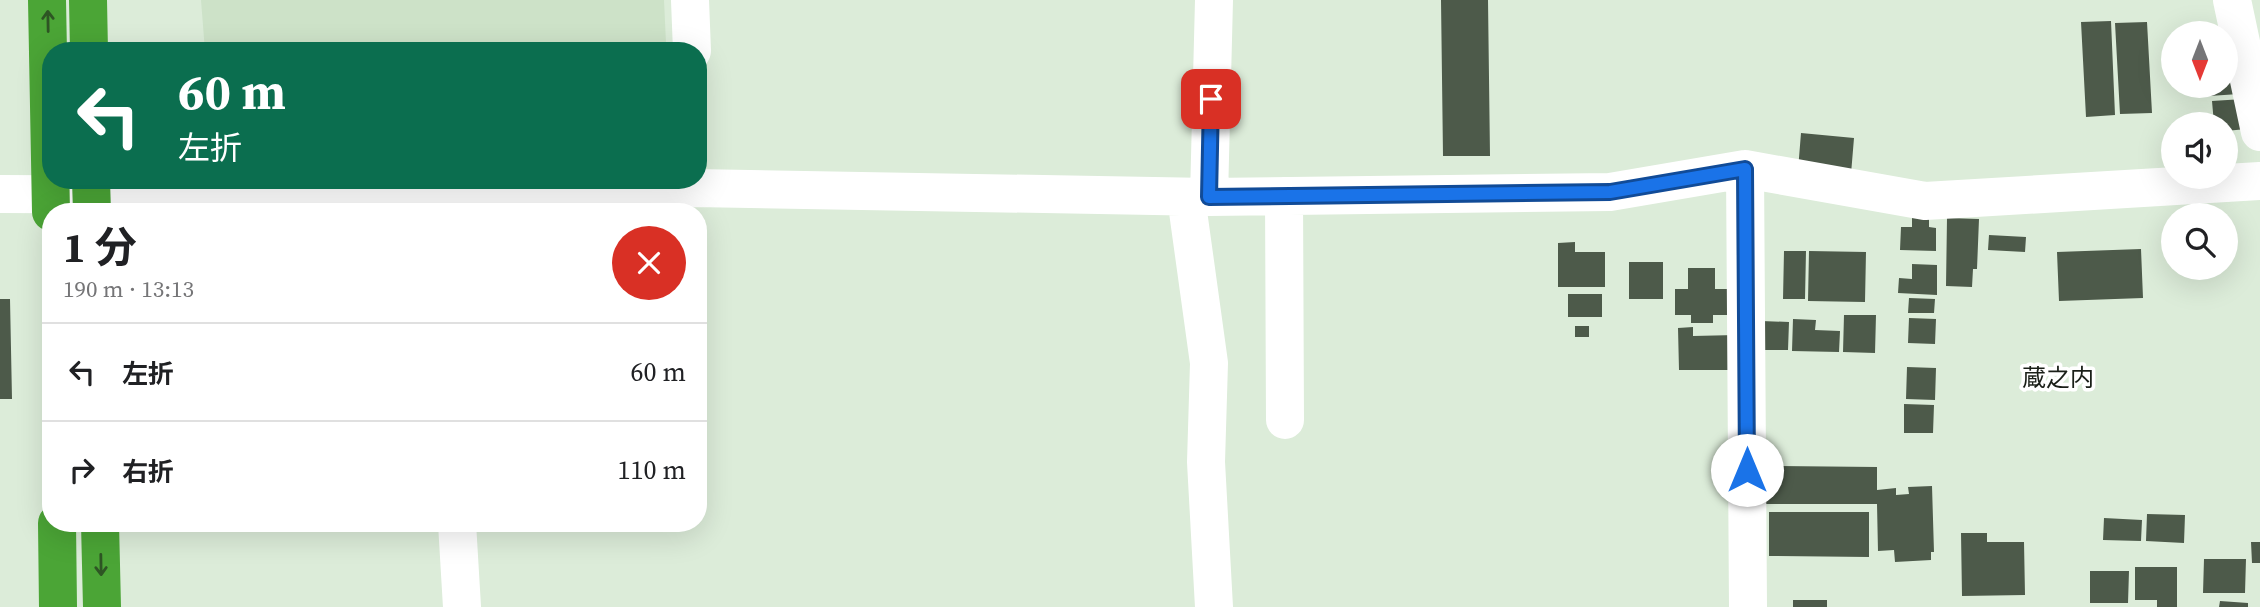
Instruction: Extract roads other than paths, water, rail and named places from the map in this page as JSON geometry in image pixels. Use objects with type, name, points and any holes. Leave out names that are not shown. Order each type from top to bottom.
[{"type":"highway","points":[[47,0],[48,42]]},
{"type":"highway","points":[[88,0],[89,42]]},
{"type":"highway","points":[[57,532],[58,607]]},
{"type":"highway","points":[[100,532],[102,607]]},
{"type":"street","points":[[690,0],[692,42]]},
{"type":"street","points":[[1214,0],[1198,197],[1209,363],[1206,462],[1214,607]]},
{"type":"street","points":[[2231,0],[2260,132]]},
{"type":"street","points":[[707,184],[1198,197],[1610,192],[1745,169],[1925,201],[2260,181]]},
{"type":"street","points":[[1745,169],[1748,607]]},
{"type":"street","points":[[453,203],[631,189]]},
{"type":"street","points":[[0,194],[46,203]]},
{"type":"street","points":[[56,203],[92,195],[401,203]]},
{"type":"street","points":[[1284,196],[1285,420]]},
{"type":"street","points":[[458,532],[462,607]]},
{"type":"district","name":"蔵之内","points":[[2058,377]]}]
